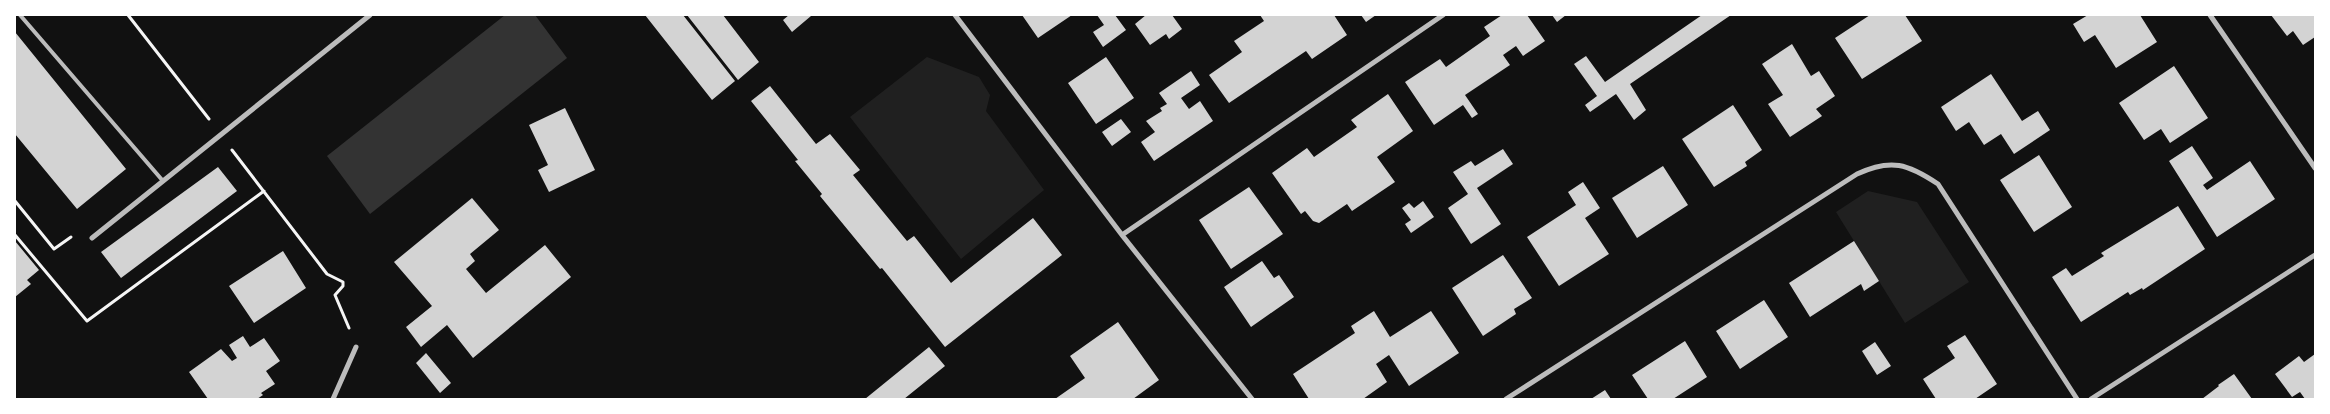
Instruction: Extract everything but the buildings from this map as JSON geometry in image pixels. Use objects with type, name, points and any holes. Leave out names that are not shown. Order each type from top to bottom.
[{"type":"street","points":[[93,237],[370,15]]},
{"type":"street","points":[[955,15],[1122,235],[1252,399]]},
{"type":"street","points":[[1122,235],[1443,15]]},
{"type":"street","points":[[2210,15],[2315,168]]},
{"type":"street","points":[[1506,399],[1857,174],[1875,165],[1901,165],[1918,171],[1938,184],[2077,399]]},
{"type":"street","points":[[2091,399],[2315,254]]},
{"type":"street","points":[[332,399],[356,347]]},
{"type":"lane","points":[[20,15],[163,181]]},
{"type":"path","points":[[128,15],[327,274],[343,282],[344,286],[335,296],[356,347]]},
{"type":"path","points":[[15,236],[87,321],[264,191]]},
{"type":"path","points":[[15,201],[54,249],[88,225],[93,237]]},
{"type":"shaded area","points":[[505,15],[535,15],[567,58],[370,214],[327,156]]},
{"type":"shaded area","points":[[927,57],[979,77],[990,95],[986,111],[1044,190],[961,259],[850,117]]},
{"type":"shaded area","points":[[1868,191],[1917,202],[1969,282],[1905,323],[1836,212]]}]
